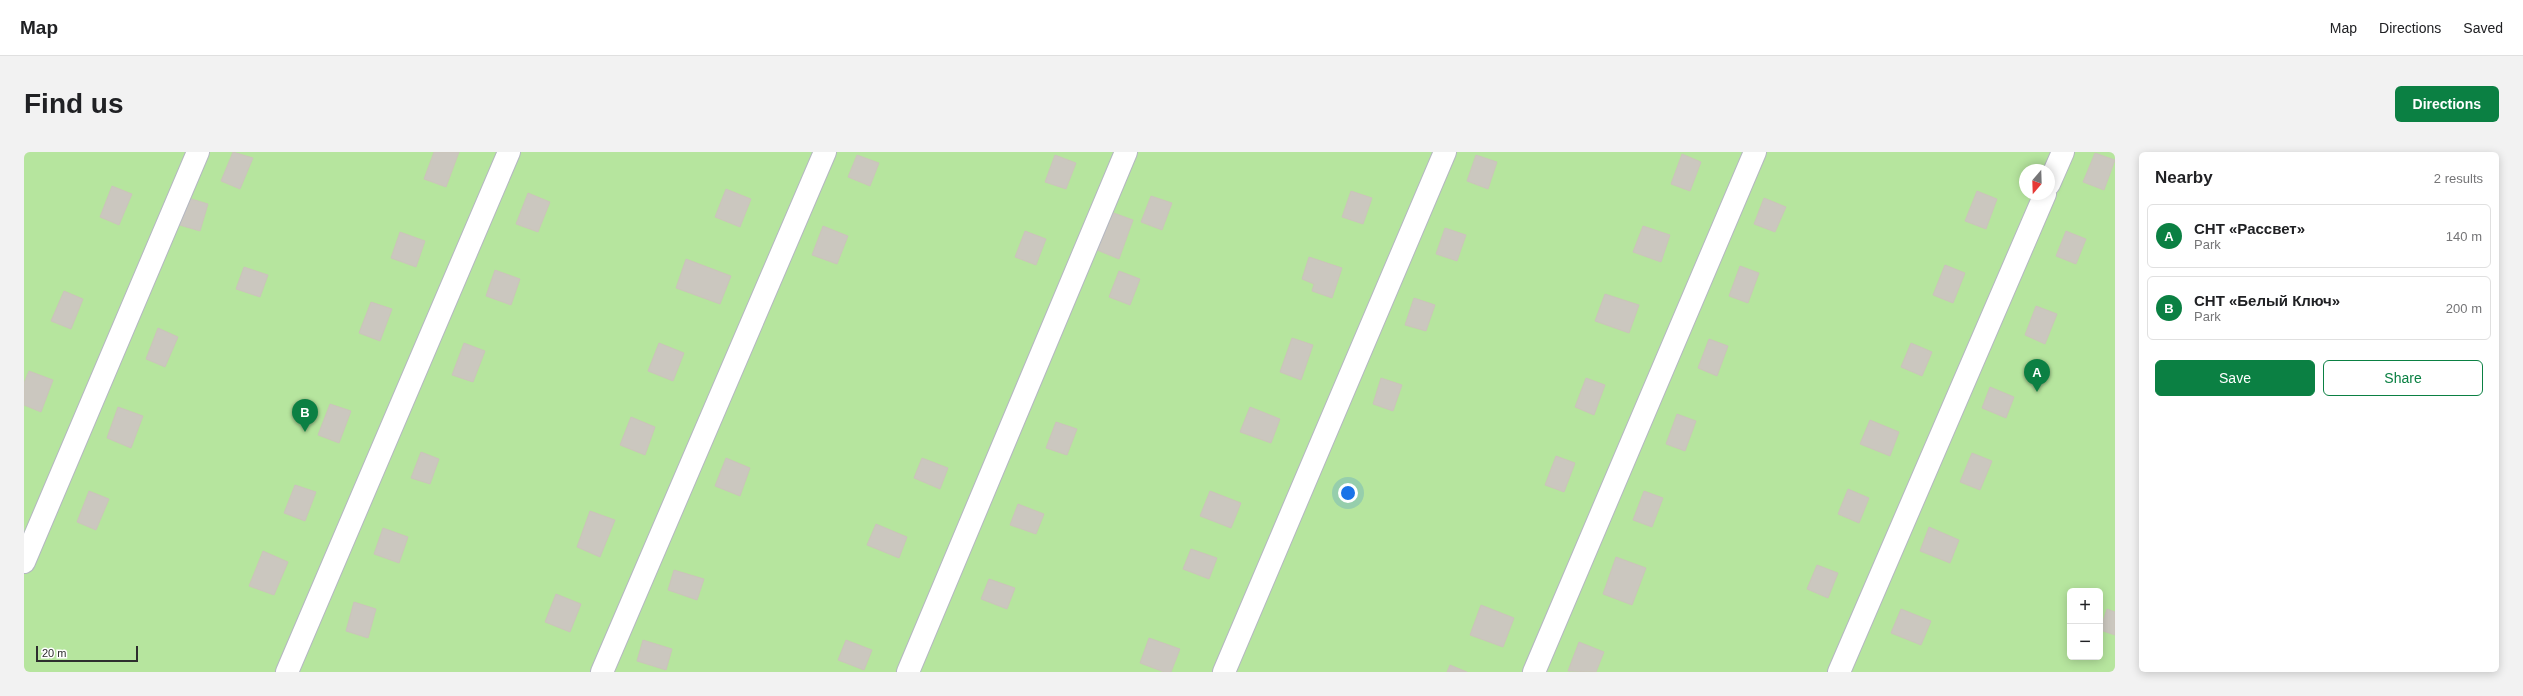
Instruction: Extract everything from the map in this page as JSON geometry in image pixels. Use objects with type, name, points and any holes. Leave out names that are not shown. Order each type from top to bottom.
[{"type":"street","points":[[24,562],[198,152]]},
{"type":"street","points":[[287,672],[509,152]]},
{"type":"street","points":[[602,672],[825,152]]},
{"type":"street","points":[[908,672],[1126,152]]},
{"type":"street","points":[[1224,672],[1445,152]]},
{"type":"street","points":[[1534,672],[1755,152]]},
{"type":"street","points":[[2055,170],[2063,152]]},
{"type":"street","points":[[1839,672],[2042,200]]},
{"type":"green space","points":[[24,152],[2115,152],[2115,672],[24,672]]},
{"type":"building","points":[[233,152],[253,158],[240,189],[221,181]]},
{"type":"building","points":[[434,152],[459,152],[446,187],[424,179]]},
{"type":"building","points":[[2095,153],[2115,160],[2104,190],[2083,182]]},
{"type":"building","points":[[1682,154],[1701,162],[1690,191],[1671,184]]},
{"type":"building","points":[[857,155],[879,163],[870,186],[848,177]]},
{"type":"building","points":[[1055,155],[1076,163],[1066,189],[1045,182]]},
{"type":"building","points":[[1476,155],[1497,162],[1488,189],[1467,181]]},
{"type":"building","points":[[112,186],[132,194],[119,225],[100,217]]},
{"type":"building","points":[[726,189],[751,199],[740,227],[715,217]]},
{"type":"building","points":[[1351,191],[1372,198],[1363,224],[1342,217]]},
{"type":"building","points":[[1977,191],[1997,199],[1986,229],[1965,221]]},
{"type":"building","points":[[528,193],[550,202],[538,232],[516,224]]},
{"type":"building","points":[[1151,196],[1172,203],[1162,230],[1141,222]]},
{"type":"building","points":[[185,197],[208,204],[200,231],[176,224]]},
{"type":"building","points":[[1764,198],[1786,207],[1775,232],[1754,224]]},
{"type":"building","points":[[1111,212],[1133,220],[1119,259],[1097,250]]},
{"type":"building","points":[[823,226],[848,236],[837,264],[812,255]]},
{"type":"building","points":[[1643,226],[1670,235],[1661,262],[1633,252]]},
{"type":"building","points":[[1445,228],[1466,235],[1457,261],[1436,254]]},
{"type":"building","points":[[1025,231],[1046,239],[1036,265],[1015,257]]},
{"type":"building","points":[[2066,231],[2086,239],[2076,264],[2056,256]]},
{"type":"building","points":[[400,232],[425,241],[416,267],[391,258]]},
{"type":"building","points":[[1309,257],[1342,268],[1332,298],[1312,291],[1314,284],[1302,279]]},
{"type":"building","points":[[686,259],[731,276],[720,304],[676,288]]},
{"type":"building","points":[[1945,265],[1965,273],[1953,303],[1933,295]]},
{"type":"building","points":[[1740,266],[1759,273],[1748,303],[1729,296]]},
{"type":"building","points":[[244,267],[268,275],[260,297],[236,289]]},
{"type":"building","points":[[495,270],[520,279],[511,305],[486,296]]},
{"type":"building","points":[[1119,271],[1140,279],[1130,305],[1109,297]]},
{"type":"building","points":[[64,291],[83,299],[71,329],[51,321]]},
{"type":"building","points":[[1605,294],[1639,305],[1629,333],[1595,321]]},
{"type":"building","points":[[1414,298],[1435,305],[1426,331],[1405,325]]},
{"type":"building","points":[[371,302],[392,309],[380,341],[359,333]]},
{"type":"building","points":[[2036,306],[2057,314],[2045,344],[2025,335]]},
{"type":"building","points":[[158,328],[178,337],[165,367],[146,359]]},
{"type":"building","points":[[1292,338],[1313,345],[1301,380],[1280,372]]},
{"type":"building","points":[[1709,339],[1728,346],[1717,376],[1698,368]]},
{"type":"building","points":[[464,343],[485,351],[473,382],[452,375]]},
{"type":"building","points":[[659,343],[684,353],[673,381],[648,371]]},
{"type":"building","points":[[1911,343],[1932,352],[1922,376],[1901,367]]},
{"type":"building","points":[[29,371],[53,380],[41,412],[24,405],[24,383]]},
{"type":"building","points":[[1381,378],[1402,385],[1393,411],[1373,404]]},
{"type":"building","points":[[1586,378],[1605,385],[1594,415],[1575,407]]},
{"type":"building","points":[[1990,387],[2014,397],[2006,418],[1982,408]]},
{"type":"building","points":[[330,404],[351,411],[339,443],[318,435]]},
{"type":"building","points":[[118,407],[143,416],[131,448],[107,438]]},
{"type":"building","points":[[1250,407],[1280,419],[1271,443],[1240,432]]},
{"type":"building","points":[[1677,414],[1696,421],[1685,451],[1666,444]]},
{"type":"building","points":[[631,417],[655,427],[645,455],[620,445]]},
{"type":"building","points":[[1870,420],[1899,432],[1890,456],[1860,444]]},
{"type":"building","points":[[1056,422],[1077,429],[1067,455],[1046,448]]},
{"type":"building","points":[[421,452],[439,459],[430,484],[411,478]]},
{"type":"building","points":[[1972,453],[1992,461],[1980,490],[1960,482]]},
{"type":"building","points":[[1556,456],[1575,463],[1564,492],[1545,485]]},
{"type":"building","points":[[726,458],[750,468],[740,496],[715,486]]},
{"type":"building","points":[[922,458],[948,468],[940,489],[914,478]]},
{"type":"building","points":[[295,485],[316,492],[305,521],[284,513]]},
{"type":"building","points":[[1848,489],[1869,498],[1859,523],[1838,514]]},
{"type":"building","points":[[89,491],[109,499],[96,530],[77,522]]},
{"type":"building","points":[[1210,491],[1241,503],[1231,528],[1200,516]]},
{"type":"building","points":[[1644,491],[1663,498],[1652,527],[1633,520]]},
{"type":"building","points":[[1018,504],[1044,514],[1036,534],[1010,525]]},
{"type":"building","points":[[590,511],[615,520],[600,557],[577,547]]},
{"type":"building","points":[[876,524],[907,537],[899,558],[867,545]]},
{"type":"building","points":[[1929,527],[1959,540],[1950,563],[1920,551]]},
{"type":"building","points":[[383,528],[408,537],[399,563],[374,554]]},
{"type":"building","points":[[1191,549],[1217,558],[1209,579],[1183,569]]},
{"type":"building","points":[[263,551],[288,562],[274,595],[249,586]]},
{"type":"building","points":[[1616,557],[1646,568],[1632,605],[1603,594]]},
{"type":"building","points":[[1817,565],[1838,573],[1828,598],[1807,589]]},
{"type":"building","points":[[674,570],[704,579],[697,600],[668,590]]},
{"type":"building","points":[[989,579],[1015,588],[1007,609],[981,599]]},
{"type":"building","points":[[556,594],[581,604],[570,632],[545,622]]},
{"type":"building","points":[[354,602],[376,609],[368,638],[346,631]]},
{"type":"building","points":[[1481,605],[1514,618],[1503,647],[1470,635]]},
{"type":"building","points":[[1901,609],[1931,621],[1921,645],[1891,633]]},
{"type":"building","points":[[2107,609],[2115,612],[2115,635],[2103,631],[2103,621]]},
{"type":"building","points":[[1149,638],[1180,649],[1171,672],[1164,672],[1140,663]]},
{"type":"building","points":[[643,640],[672,649],[666,670],[637,661]]},
{"type":"building","points":[[846,640],[872,650],[864,670],[838,660]]},
{"type":"building","points":[[1579,642],[1604,652],[1596,672],[1568,671]]},
{"type":"building","points":[[1450,665],[1467,672],[1447,672]]},
{"type":"place","name":"СНТ «Рассвет»","points":[[2037,392]]},
{"type":"place","name":"СНТ «Белый Ключ»","points":[[305,432]]}]
